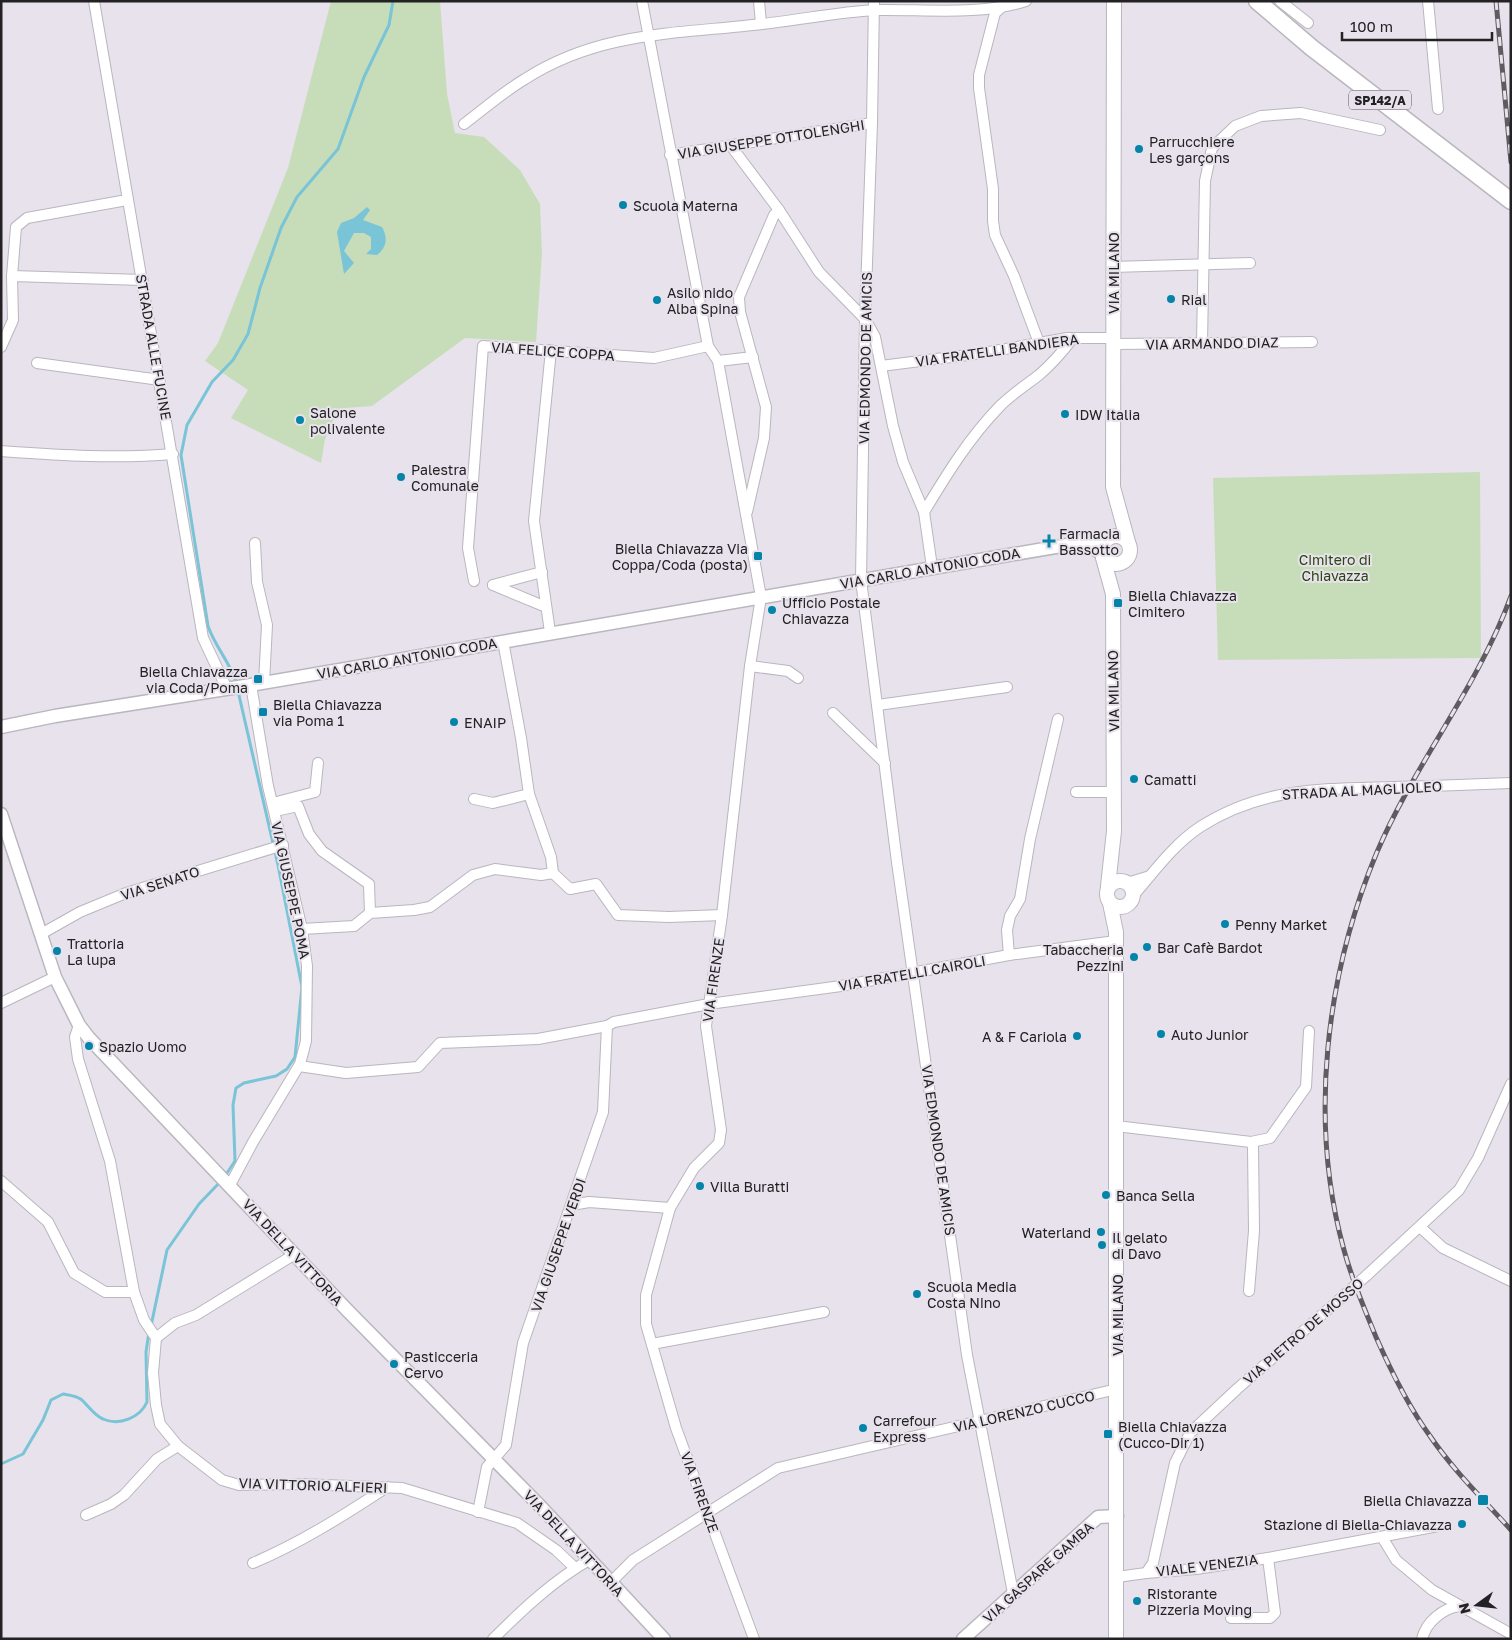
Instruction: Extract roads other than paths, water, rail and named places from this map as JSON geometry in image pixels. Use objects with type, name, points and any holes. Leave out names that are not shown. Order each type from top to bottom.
[{"type":"highway","name":"SP142/A","points":[[1258,1],[1312,48],[1508,199]]},
{"type":"main road","name":"VIA MILANO","points":[[1113,589],[1123,563],[1129,556],[1128,542],[1113,487],[1114,1]]},
{"type":"main road","points":[[1113,487],[1111,499],[1111,537],[1102,547],[1102,556],[1112,564],[1123,563]]},
{"type":"main road","points":[[1111,537],[1121,537],[1128,542]]},
{"type":"main road","name":"VIA MILANO","points":[[1102,556],[1113,589],[1115,792],[1114,832],[1108,886]]},
{"type":"main road","name":"VIA MILANO","points":[[1114,832],[1125,881]]},
{"type":"main road","points":[[1114,881],[1125,881],[1132,888],[1129,901],[1116,907],[1110,903],[1106,895],[1108,886],[1114,881]]},
{"type":"main road","name":"VIA MILANO","points":[[1116,936],[1129,901]]},
{"type":"main road","name":"VIA MILANO","points":[[1110,903],[1116,936],[1116,1639]]},
{"type":"street","name":"STRADA ALLE FUCINE","points":[[94,1],[203,638],[227,689]]},
{"type":"street","points":[[642,1],[708,346],[718,361],[760,597]]},
{"type":"street","points":[[759,1],[761,24]]},
{"type":"street","points":[[464,124],[524,79],[547,66],[599,45],[648,34],[761,24],[873,6],[968,10],[1026,1]]},
{"type":"street","points":[[1280,1],[1308,23]]},
{"type":"street","points":[[1428,1],[1438,109]]},
{"type":"street","points":[[1003,4],[995,13],[979,75],[992,189],[993,221],[995,235],[1014,276],[1039,343]]},
{"type":"street","name":"VIA EDMONDO DE AMICIS","points":[[873,6],[861,580],[967,1355],[1013,1593]]},
{"type":"street","points":[[1202,343],[1205,181],[1212,148],[1235,126],[1261,116],[1302,113],[1380,130]]},
{"type":"street","name":"VIA GIUSEPPE OTTOLENGHI","points":[[670,155],[872,123]]},
{"type":"street","points":[[731,146],[779,210],[819,272],[865,319],[875,337],[892,426],[903,462],[924,512],[932,567]]},
{"type":"street","points":[[1,347],[12,320],[12,276],[16,227],[20,222],[27,218],[127,200]]},
{"type":"street","points":[[746,517],[765,430],[766,407],[740,312],[739,297],[774,216],[779,210]]},
{"type":"street","points":[[1112,267],[1250,263]]},
{"type":"street","points":[[12,276],[143,280]]},
{"type":"street","points":[[924,512],[964,448],[981,427],[1002,404],[1040,374],[1060,355],[1073,338]]},
{"type":"street","name":"VIA FRATELLI BANDIERA","points":[[881,366],[983,353],[1073,338],[1112,341]]},
{"type":"street","name":"VIA ARMANDO DIAZ","points":[[1112,341],[1202,343],[1312,342]]},
{"type":"street","name":"VIA FELICE COPPA","points":[[474,581],[468,548],[483,346],[654,358],[708,346]]},
{"type":"street","points":[[550,632],[534,521],[551,350]]},
{"type":"street","points":[[718,361],[753,357]]},
{"type":"street","points":[[37,364],[160,380]]},
{"type":"street","points":[[1,451],[95,458],[131,458],[172,454]]},
{"type":"street","name":"VIA CARLO ANTONIO CODA","points":[[1,727],[55,716],[258,684],[550,632],[1073,544],[1088,539],[1111,537]]},
{"type":"street","points":[[255,543],[257,582],[267,625],[258,684]]},
{"type":"street","name":"VIA CARLO ANTONIO CODA","points":[[1073,544],[1091,547],[1102,556]]},
{"type":"street","points":[[542,572],[493,585],[546,607]]},
{"type":"street","name":"VIA FIRENZE","points":[[754,1639],[676,1428],[646,1324],[646,1295],[670,1208],[694,1168],[718,1142],[721,1130],[707,1038],[709,1004],[722,915],[750,666],[760,597]]},
{"type":"street","points":[[503,641],[529,794],[551,857],[553,872],[570,889],[596,884],[618,915],[670,917],[722,915]]},
{"type":"street","points":[[750,666],[788,671],[798,678]]},
{"type":"street","name":"VIA GIUSEPPE POMA","points":[[225,1178],[253,1142],[299,1066],[306,1041],[307,976],[302,929],[274,807],[258,684]]},
{"type":"street","points":[[878,705],[1006,687]]},
{"type":"street","points":[[833,713],[885,763]]},
{"type":"street","points":[[1010,955],[1007,930],[1010,916],[1020,899],[1030,839],[1058,719]]},
{"type":"street","name":"VIA GIUSEPPE POMA","points":[[274,807],[315,792],[318,763]]},
{"type":"street","name":"STRADA AL MAGLIOLEO","points":[[1129,901],[1200,827],[1255,801],[1290,792],[1511,783]]},
{"type":"street","points":[[1076,792],[1115,792]]},
{"type":"street","points":[[474,799],[493,803],[529,794]]},
{"type":"street","points":[[274,807],[298,806],[309,834],[322,851],[368,884],[370,912]]},
{"type":"street","name":"VIA DELLA VITTORIA","points":[[1,814],[55,977],[79,1025],[295,1254],[664,1639]]},
{"type":"street","name":"VIA SENATO","points":[[41,934],[80,912],[126,893],[284,845]]},
{"type":"street","points":[[302,929],[354,926],[370,912],[414,910],[430,907],[473,875],[495,869],[541,875],[553,872]]},
{"type":"street","points":[[1125,881],[1151,876]]},
{"type":"street","name":"VIA FRATELLI CAIROLI","points":[[709,1004],[840,986],[1116,936]]},
{"type":"street","points":[[1,1003],[55,977]]},
{"type":"street","points":[[299,1066],[346,1073],[418,1066],[440,1043],[538,1039],[709,1004]]},
{"type":"street","points":[[79,1025],[75,1037],[78,1060],[110,1161],[134,1292],[144,1320],[156,1338],[175,1323],[196,1315],[210,1304],[295,1254]]},
{"type":"street","name":"VIA GIUSEPPE VERDI","points":[[478,1512],[487,1467],[506,1445],[523,1343],[603,1112],[607,1026]]},
{"type":"street","points":[[1116,1126],[1251,1142],[1270,1138],[1306,1087],[1309,1031]]},
{"type":"street","name":"VIA PIETRO DE MOSSO","points":[[1146,1572],[1155,1556],[1175,1463],[1190,1433],[1459,1190],[1470,1175],[1511,1084]]},
{"type":"street","points":[[1250,1292],[1254,1231],[1253,1147],[1251,1142]]},
{"type":"street","points":[[1,1181],[48,1222],[74,1272],[105,1292],[134,1292]]},
{"type":"street","points":[[572,1205],[589,1202],[670,1208]]},
{"type":"street","points":[[1420,1227],[1444,1248],[1511,1281]]},
{"type":"street","points":[[652,1344],[824,1312]]},
{"type":"street","name":"VIA VITTORIO ALFIERI","points":[[156,1338],[153,1372],[160,1424],[178,1446],[222,1480],[239,1485],[300,1484],[402,1488],[517,1523],[556,1550],[575,1568]]},
{"type":"street","name":"VIA LORENZO CUCCO","points":[[610,1582],[633,1560],[778,1468],[979,1420],[1117,1390]]},
{"type":"street","points":[[86,1514],[112,1504],[157,1459],[178,1446]]},
{"type":"street","points":[[253,1563],[283,1550],[335,1521],[386,1487]]},
{"type":"street","name":"VIA GASPARE GAMBA","points":[[964,1639],[1098,1517],[1117,1516]]},
{"type":"street","name":"VIALE VENEZIA","points":[[1146,1572],[1196,1569],[1268,1558],[1438,1526]]},
{"type":"street","points":[[1382,1537],[1396,1560],[1432,1590],[1511,1634]]},
{"type":"street","name":"VIALE VENEZIA","points":[[1231,1618],[1270,1618],[1275,1613],[1268,1558]]},
{"type":"street","points":[[493,1639],[519,1613],[575,1568],[589,1560]]},
{"type":"street","points":[[1117,1577],[1146,1572]]},
{"type":"street","points":[[1422,1639],[1428,1624],[1449,1607],[1460,1606]]},
{"type":"water","points":[[367,207],[370,210],[363,220],[382,227],[386,239],[385,246],[377,255],[366,254],[371,249],[371,237],[364,233],[354,233],[344,251],[354,263],[344,274],[337,232],[341,223],[354,218]]},
{"type":"waterway","points":[[237,685],[231,669],[208,626],[181,455],[187,425],[212,382],[233,360],[248,334],[260,288],[281,228],[297,197],[338,149],[364,77],[389,25],[393,1]]},
{"type":"waterway","points":[[225,1176],[235,1161],[233,1105],[236,1088],[244,1083],[276,1076],[287,1069],[295,1057],[302,987],[278,865],[238,691]]},
{"type":"waterway","points":[[151,1326],[167,1250],[199,1204],[221,1181]]},
{"type":"waterway","points":[[1,1464],[23,1454],[43,1420],[51,1400],[63,1394],[82,1400],[97,1416],[109,1421],[116,1422],[128,1419],[144,1408],[147,1402],[146,1352],[149,1332]]},
{"type":"railway","points":[[1496,1],[1511,162]]},
{"type":"railway","points":[[1511,596],[1497,629],[1464,694],[1392,819],[1359,899],[1345,947],[1335,997],[1328,1048],[1325,1099],[1327,1150],[1333,1201],[1347,1261],[1376,1337],[1414,1413],[1439,1449],[1458,1473],[1511,1530]]},
{"type":"place","name":"Parrucchiere Les garçons","points":[[1139,149]]},
{"type":"place","name":"Scuola Materna","points":[[623,205]]},
{"type":"place","name":"Rial","points":[[1171,299]]},
{"type":"place","name":"Asilo nido Alba Spina","points":[[657,300]]},
{"type":"place","name":"IDW Italia","points":[[1065,414]]},
{"type":"place","name":"Salone polivalente","points":[[300,420]]},
{"type":"place","name":"Palestra Comunale","points":[[401,477]]},
{"type":"place","name":"Farmacia Bassotto","points":[[1049,541]]},
{"type":"place","name":"Biella Chiavazza Via Coppa/Coda (posta)","points":[[758,556]]},
{"type":"place","name":"Biella Chiavazza Cimitero","points":[[1118,603]]},
{"type":"place","name":"Ufficio Postale Chiavazza","points":[[772,610]]},
{"type":"place","name":"Biella Chiavazza via Coda/Poma","points":[[258,679]]},
{"type":"place","name":"Biella Chiavazza via Poma 1","points":[[263,712]]},
{"type":"place","name":"ENAIP","points":[[454,722]]},
{"type":"place","name":"Camatti","points":[[1134,779]]},
{"type":"place","name":"Penny Market","points":[[1225,924]]},
{"type":"place","name":"Bar Cafè Bardot","points":[[1147,947]]},
{"type":"place","name":"Trattoria La lupa","points":[[57,951]]},
{"type":"place","name":"Tabaccheria Pezzini","points":[[1134,957]]},
{"type":"place","name":"Auto Junior","points":[[1161,1034]]},
{"type":"place","name":"A & F Cariola","points":[[1077,1036]]},
{"type":"place","name":"Spazio Uomo","points":[[89,1046]]},
{"type":"place","name":"Villa Buratti","points":[[700,1186]]},
{"type":"place","name":"Banca Sella","points":[[1106,1195]]},
{"type":"place","name":"Waterland","points":[[1101,1232]]},
{"type":"place","name":"Il gelato di Davo","points":[[1102,1245]]},
{"type":"place","name":"Scuola Media Costa Nino","points":[[917,1294]]},
{"type":"place","name":"Pasticceria Cervo","points":[[394,1364]]},
{"type":"place","name":"Carrefour Express","points":[[863,1428]]},
{"type":"place","name":"Biella Chiavazza (Cucco-Dir 1)","points":[[1108,1434]]},
{"type":"place","name":"Biella Chiavazza","points":[[1483,1500]]},
{"type":"place","name":"Stazione di Biella-Chiavazza","points":[[1462,1524]]},
{"type":"place","name":"Ristorante Pizzeria Moving","points":[[1137,1601]]},
{"type":"park label","name":"Cimitero di Chiavazza","points":[[1335,568]]}]
